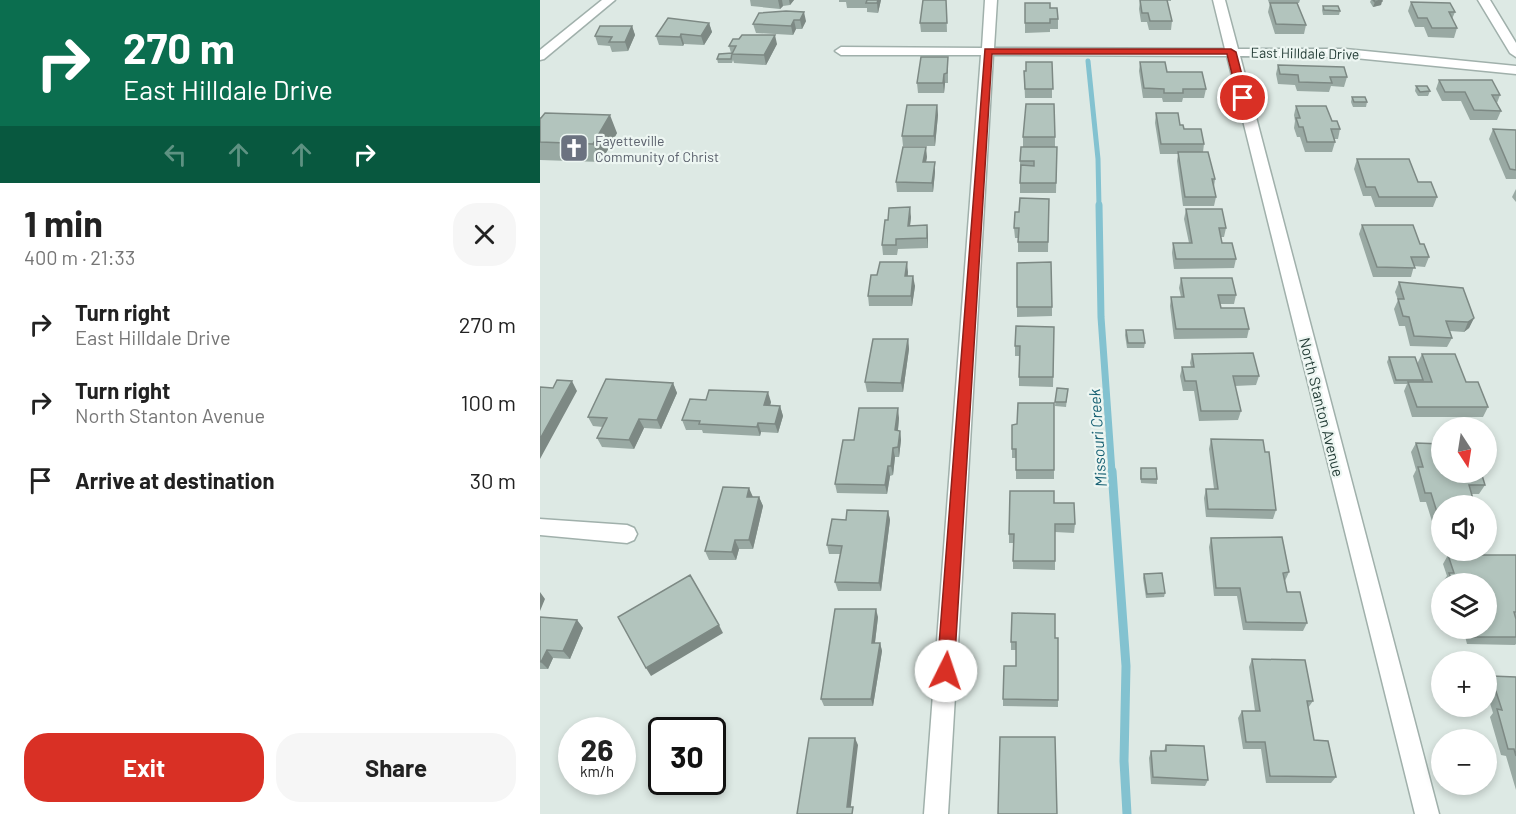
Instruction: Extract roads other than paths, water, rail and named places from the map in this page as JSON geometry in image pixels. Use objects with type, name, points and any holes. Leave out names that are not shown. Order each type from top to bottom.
[{"type":"street","points":[[540,56],[609,0]]},
{"type":"street","points":[[936,814],[992,0]]},
{"type":"street","name":"North Stanton Avenue","points":[[1219,0],[1427,814]]},
{"type":"street","points":[[1484,0],[1516,52]]},
{"type":"street","name":"East Hilldale Drive","points":[[841,51],[1361,54],[1516,70]]},
{"type":"street","points":[[540,527],[627,534]]},
{"type":"waterway","name":"Missouri Creek","points":[[1088,61],[1098,159],[1099,207]]},
{"type":"waterway","name":"Missouri Creek","points":[[1099,205],[1101,317],[1112,472]]},
{"type":"waterway","name":"Missouri Creek","points":[[1112,471],[1126,666],[1124,761],[1127,814]]},
{"type":"place","name":"Fayetteville Community of Christ","points":[[574,148]]}]
